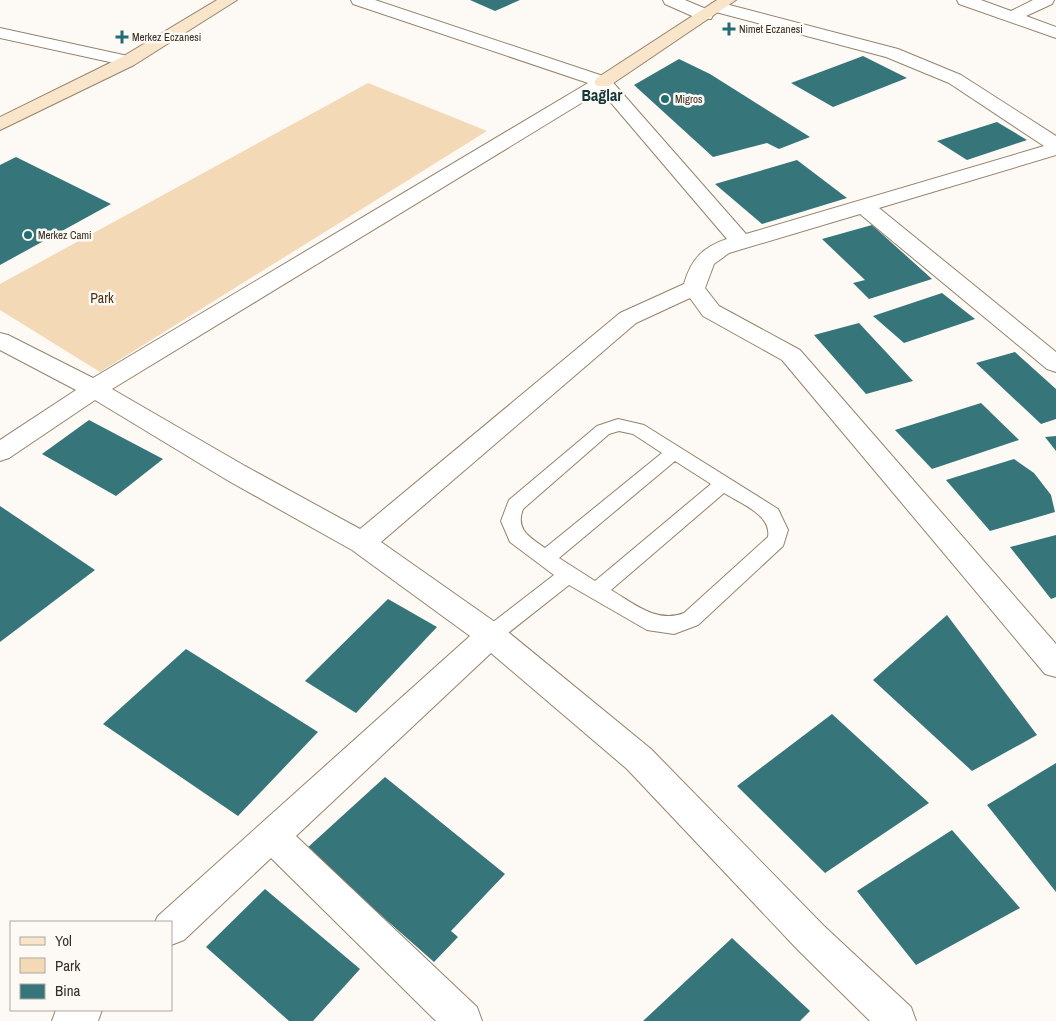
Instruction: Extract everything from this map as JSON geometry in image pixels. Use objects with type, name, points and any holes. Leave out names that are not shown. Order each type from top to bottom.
[{"type":"street","points":[[0,124],[128,61],[229,0]]},
{"type":"street","points":[[359,0],[603,82],[741,242]]},
{"type":"street","points":[[671,0],[717,7],[892,53],[955,80],[1056,147]]},
{"type":"street","points":[[965,0],[1056,33]]},
{"type":"street","points":[[1012,17],[1046,0]]},
{"type":"street","points":[[0,452],[94,389],[603,82],[717,7]]},
{"type":"street","points":[[0,33],[128,61]]},
{"type":"street","points":[[694,288],[700,265],[716,250],[864,207],[1056,147]]},
{"type":"street","points":[[864,207],[1056,364]]},
{"type":"street","points":[[362,544],[628,318],[694,288]]},
{"type":"street","points":[[694,288],[711,311],[791,356],[1056,665]]},
{"type":"street","points":[[0,340],[94,389],[236,473],[362,544],[491,635],[639,759],[811,938],[897,1021]]},
{"type":"street","points":[[172,927],[491,635]]},
{"type":"street","points":[[271,835],[463,1021]]},
{"type":"street","points":[[71,1021],[82,1011]]},
{"type":"lane","points":[[618,425],[634,428],[675,452],[723,484],[771,514],[777,522],[778,536],[776,541],[691,619],[674,626],[654,624],[568,575],[517,537],[512,529],[510,520],[516,505],[603,430],[618,425]]},
{"type":"lane","points":[[545,558],[675,452]]},
{"type":"lane","points":[[596,591],[723,484]]},
{"type":"lane","points":[[491,635],[568,575]]},
{"type":"green space","name":"Park","points":[[368,83],[487,131],[100,372],[0,310],[0,284]]},
{"type":"building","points":[[470,0],[520,0],[495,11]]},
{"type":"building","points":[[863,56],[907,78],[833,107],[791,83]]},
{"type":"building","points":[[679,59],[710,74],[810,137],[779,149],[767,143],[713,157],[634,85]]},
{"type":"building","points":[[997,122],[1027,140],[967,160],[937,141]]},
{"type":"building","name":"Merkez Cami","points":[[16,157],[111,204],[0,265],[0,165]]},
{"type":"building","points":[[797,160],[847,198],[762,224],[715,184]]},
{"type":"building","points":[[872,225],[932,279],[869,299],[853,283],[865,280],[822,239]]},
{"type":"building","points":[[942,293],[975,319],[904,343],[873,316]]},
{"type":"building","points":[[859,323],[913,381],[866,394],[814,335]]},
{"type":"building","points":[[1015,352],[1056,389],[1056,419],[1041,424],[976,363]]},
{"type":"building","points":[[981,403],[1019,440],[932,469],[895,430]]},
{"type":"building","points":[[89,420],[163,459],[116,496],[42,454]]},
{"type":"building","points":[[1056,436],[1056,451],[1045,437]]},
{"type":"building","points":[[1014,459],[1034,473],[1051,495],[1055,512],[990,531],[946,480]]},
{"type":"building","points":[[0,506],[95,570],[0,642]]},
{"type":"building","points":[[1056,535],[1056,597],[1051,599],[1010,547]]},
{"type":"building","points":[[388,599],[437,627],[356,713],[305,681]]},
{"type":"building","points":[[947,615],[1037,735],[972,771],[873,680]]},
{"type":"building","points":[[186,649],[318,732],[238,816],[103,724]]},
{"type":"building","points":[[832,714],[929,803],[825,873],[737,786]]},
{"type":"building","points":[[1056,763],[1056,892],[987,805]]},
{"type":"building","points":[[385,777],[505,874],[451,931],[458,937],[434,962],[306,849]]},
{"type":"building","points":[[952,830],[1020,908],[916,965],[857,891]]},
{"type":"building","points":[[265,889],[360,969],[313,1021],[289,1021],[206,947]]},
{"type":"building","points":[[732,938],[810,1011],[800,1021],[643,1021]]},
{"type":"place","name":"Nimet Eczanesi","points":[[729,29]]},
{"type":"place","name":"Merkez Eczanesi","points":[[122,37]]},
{"type":"place","name":"Migros","points":[[665,99]]},
{"type":"place","name":"Merkez Cami","points":[[28,235]]},
{"type":"district","name":"Bağlar","points":[[602,95]]}]
